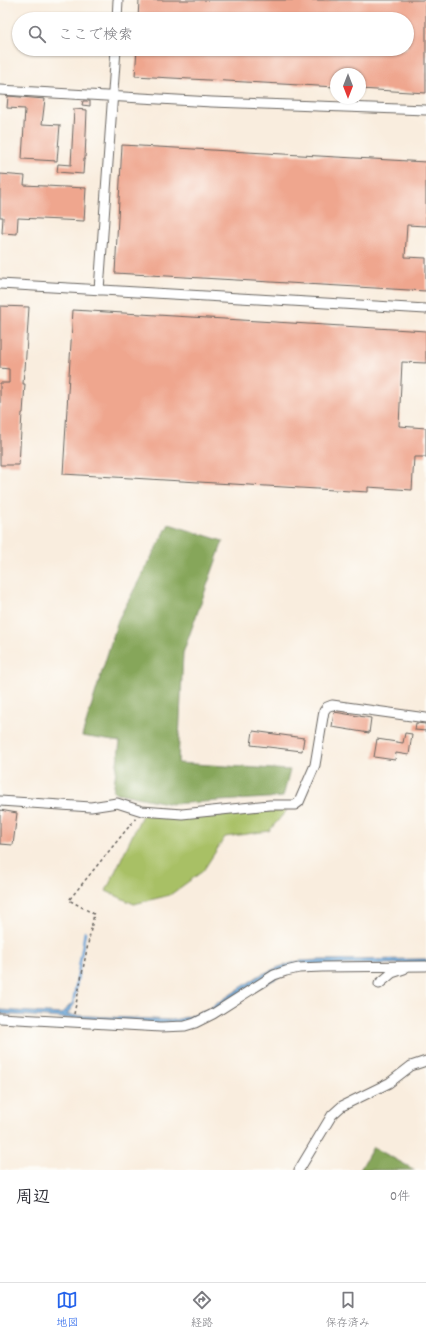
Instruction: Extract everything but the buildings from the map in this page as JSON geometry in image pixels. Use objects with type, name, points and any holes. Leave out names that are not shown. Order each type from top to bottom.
[{"type":"street","points":[[117,12],[118,0]]},
{"type":"street","points":[[100,290],[116,56]]},
{"type":"street","points":[[0,90],[426,110]]},
{"type":"street","points":[[0,284],[426,309]]},
{"type":"street","points":[[0,801],[91,807],[116,803],[142,811],[182,814],[270,805],[294,805],[300,802],[315,765],[324,711],[327,707],[332,705],[426,718]]},
{"type":"street","points":[[0,1018],[161,1027],[185,1026],[213,1014],[274,975],[286,971],[322,966],[426,966]]},
{"type":"street","points":[[379,984],[392,973],[411,966]]},
{"type":"street","points":[[299,1170],[332,1115],[342,1106],[389,1083],[411,1066],[426,1061]]},
{"type":"path","points":[[73,1022],[94,914],[69,900],[142,811]]},
{"type":"green space","points":[[169,524],[223,541],[183,653],[178,763],[290,770],[283,797],[171,804],[113,792],[120,742],[82,736],[118,620]]},
{"type":"green space","points":[[287,810],[269,831],[225,837],[203,871],[170,895],[134,904],[106,891],[142,815],[183,818]]},
{"type":"green space","points":[[373,1147],[415,1170],[360,1170]]},
{"type":"water","points":[[426,959],[426,963],[300,966],[209,1014],[189,1022],[172,1025],[0,1014],[0,1010],[62,1014],[71,1004],[75,1003],[67,1015],[172,1020],[188,1017],[207,1010],[260,975],[299,961]]},
{"type":"waterway","points":[[72,1006],[85,932]]}]
